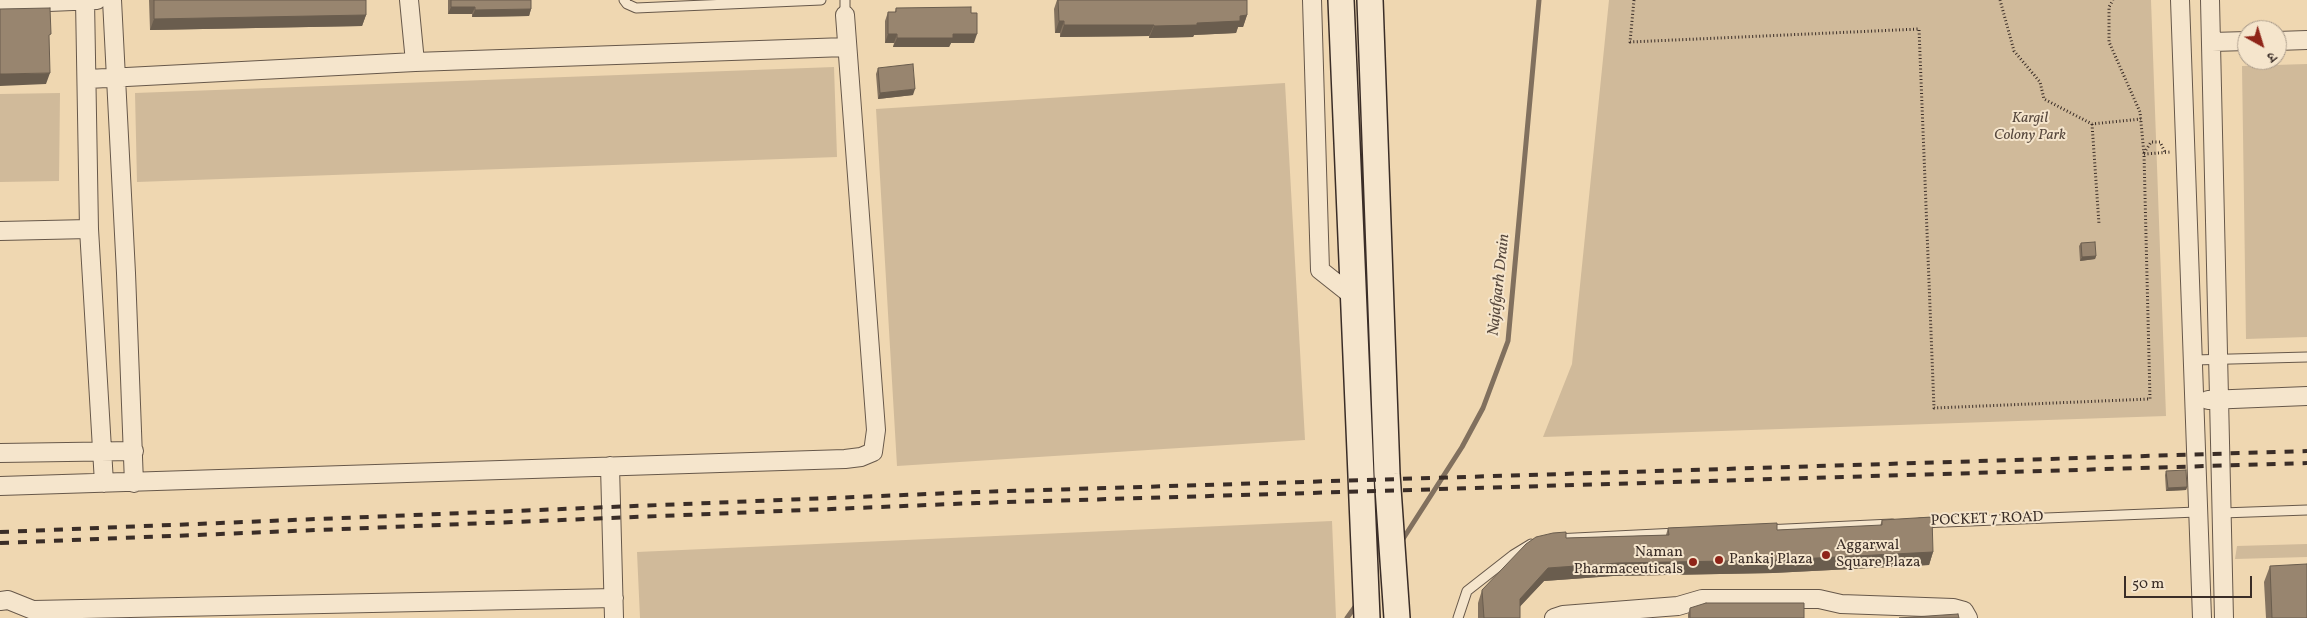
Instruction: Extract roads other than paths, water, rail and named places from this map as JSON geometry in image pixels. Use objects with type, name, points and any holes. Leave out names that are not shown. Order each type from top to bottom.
[{"type":"street","points":[[85,0],[88,79],[89,229],[104,451],[104,484]]},
{"type":"street","points":[[0,4],[105,0]]},
{"type":"street","points":[[112,0],[126,273],[134,483]]},
{"type":"street","points":[[410,0],[415,62]]},
{"type":"street","points":[[1312,0],[1320,270],[1354,296]]},
{"type":"street","points":[[1341,0],[1366,618]]},
{"type":"street","points":[[1370,0],[1387,474],[1397,616]]},
{"type":"street","points":[[2202,618],[2180,4],[2210,3],[2224,618]]},
{"type":"street","points":[[0,486],[844,459],[861,457],[873,452],[876,430],[846,47],[845,8]]},
{"type":"street","points":[[2287,41],[2307,40]]},
{"type":"street","points":[[2212,42],[2237,42]]},
{"type":"street","points":[[88,79],[415,62],[846,47]]},
{"type":"street","points":[[0,231],[89,229]]},
{"type":"street","points":[[2195,401],[2307,396]]},
{"type":"street","points":[[0,454],[134,451]]},
{"type":"street","points":[[610,466],[614,618]]},
{"type":"street","name":"POCKET 7 ROAD","points":[[2197,512],[2222,513]]},
{"type":"street","points":[[0,601],[8,600],[27,614],[614,598]]},
{"type":"street","points":[[1554,618],[1563,615],[1678,606],[1702,599],[1819,599],[1841,604],[1953,608],[1964,611],[1968,618]]},
{"type":"lane","points":[[624,0],[627,4],[636,8],[821,0]]},
{"type":"lane","points":[[2194,360],[2307,358]]},
{"type":"lane","points":[[2222,513],[2307,510]]},
{"type":"lane","name":"POCKET 7 ROAD","points":[[1908,524],[2197,512]]},
{"type":"lane","points":[[1758,530],[1898,524]]},
{"type":"lane","points":[[1458,618],[1467,591],[1529,544],[1543,540],[1688,533]]},
{"type":"waterway","name":"Najafgarh Drain","points":[[1401,542],[1462,447],[1483,408],[1508,341],[1539,0]]},
{"type":"waterway","name":"Najafgarh Drain","points":[[1347,618],[1357,604]]},
{"type":"railway","points":[[0,532],[977,492],[2307,451]]},
{"type":"railway","points":[[0,543],[977,503],[2307,463]]},
{"type":"place","name":"Aggarwal Square Plaza","points":[[1826,555]]},
{"type":"place","name":"Pankaj Plaza","points":[[1719,560]]},
{"type":"place","name":"Naman Pharmaceuticals","points":[[1693,562]]},
{"type":"park label","name":"Kargil Colony Park","points":[[2030,128]]}]
